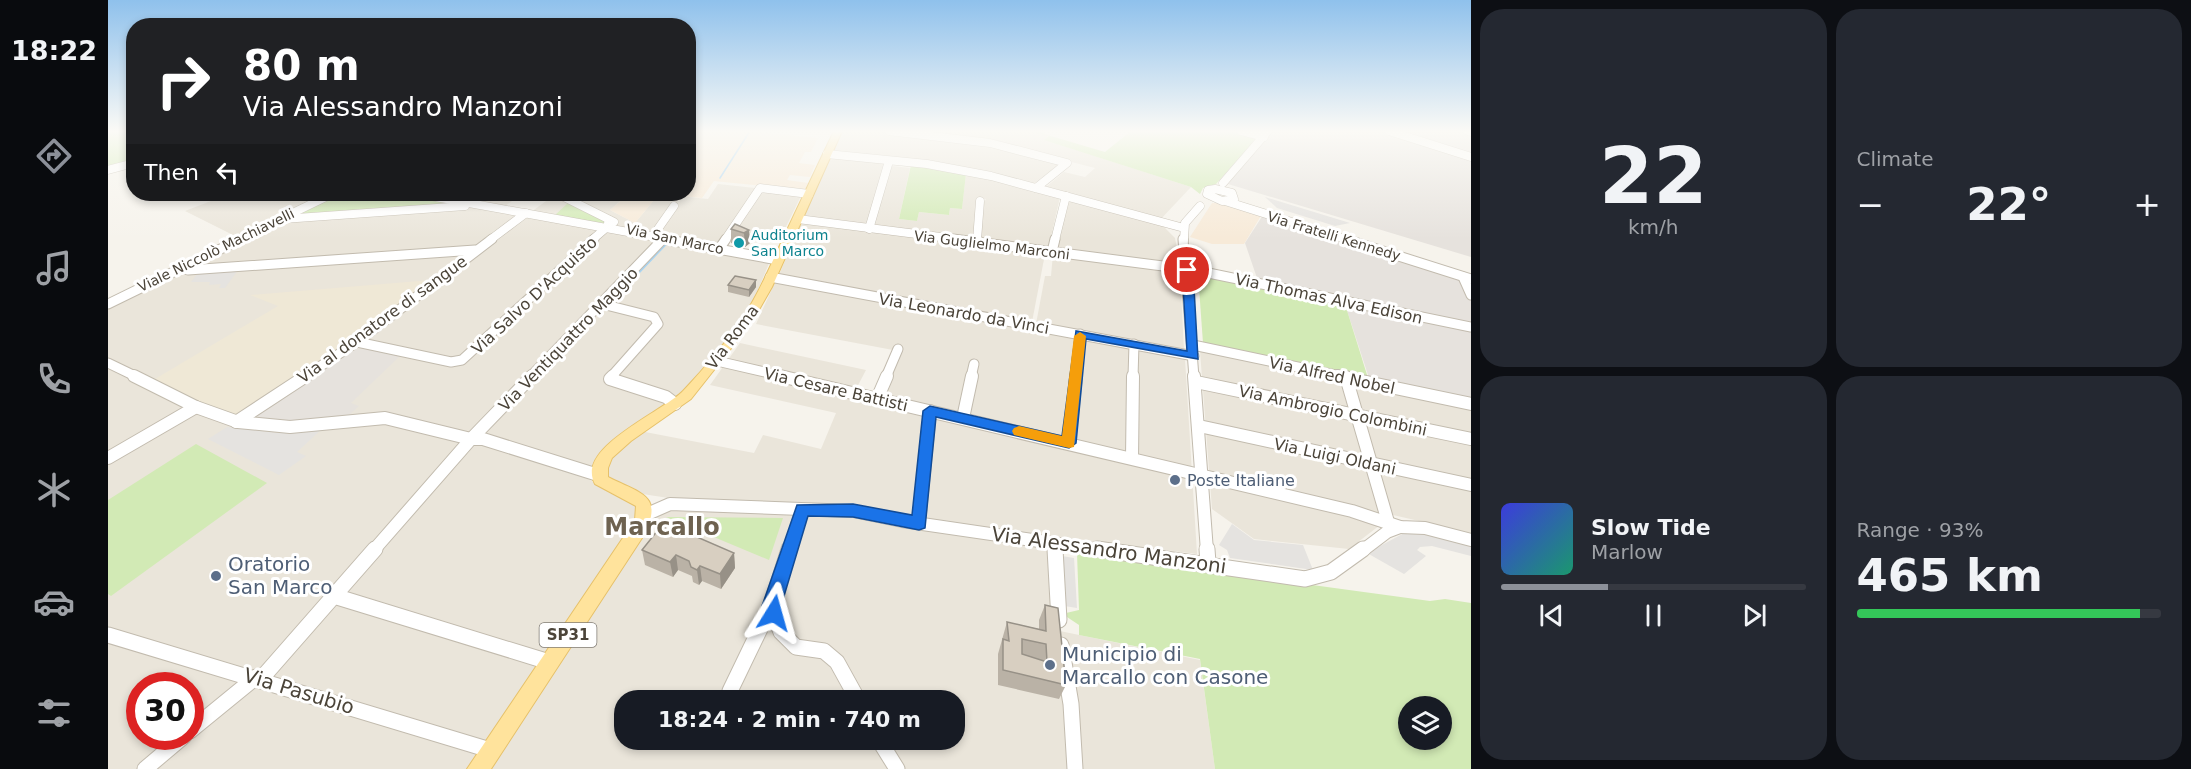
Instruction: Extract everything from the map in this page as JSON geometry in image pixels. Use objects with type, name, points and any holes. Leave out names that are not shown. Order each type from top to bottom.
[{"type":"main road","name":"Via Roma","points":[[598,475],[606,455],[620,442],[686,396],[746,322],[770,277],[821,167]]},
{"type":"main road","points":[[598,475],[606,484],[642,508]]},
{"type":"main road","name":"SP31","points":[[478,769],[625,550],[642,508]]},
{"type":"street","points":[[869,229],[887,167]]},
{"type":"street","points":[[939,167],[1036,188],[1184,228]]},
{"type":"street","points":[[1036,188],[1062,167]]},
{"type":"street","points":[[1208,563],[1184,228],[1209,191],[1223,183],[1237,167]]},
{"type":"street","points":[[1200,206],[1234,199],[1233,194],[1223,183]]},
{"type":"street","points":[[719,249],[760,188],[809,194]]},
{"type":"street","points":[[1209,191],[1233,194]]},
{"type":"street","points":[[1209,191],[1224,201]]},
{"type":"street","name":"Via Fratelli Kennedy","points":[[1233,194],[1253,206]]},
{"type":"street","points":[[1052,252],[1066,196]]},
{"type":"street","name":"Viale Niccolò Machiavelli","points":[[108,303],[313,201]]},
{"type":"street","points":[[458,201],[608,224]]},
{"type":"street","name":"Via San Marco","points":[[570,201],[621,230],[778,260]]},
{"type":"street","points":[[977,244],[980,201]]},
{"type":"street","name":"Via Fratelli Kennedy","points":[[1224,201],[1253,206],[1468,276]]},
{"type":"street","name":"Via Fratelli Kennedy","points":[[1224,201],[1468,276]]},
{"type":"street","points":[[279,219],[480,205]]},
{"type":"street","points":[[653,236],[674,206]]},
{"type":"street","name":"Via al donatore di sangue","points":[[236,422],[357,342],[526,213]]},
{"type":"street","name":"Via Guglielmo Marconi","points":[[798,219],[1187,270]]},
{"type":"street","name":"Via Salvo D'Acquisto","points":[[357,342],[451,362],[459,361],[608,224]]},
{"type":"street","name":"Via Ventiquattro Maggio","points":[[204,720],[258,678],[334,596],[471,439],[664,238]]},
{"type":"street","points":[[180,266],[188,270],[476,250]]},
{"type":"street","name":"Via Thomas Alva Edison","points":[[1187,270],[1471,327]]},
{"type":"street","points":[[1468,276],[1471,295]]},
{"type":"street","name":"Via Leonardo da Vinci","points":[[770,277],[1134,344],[1193,350]]},
{"type":"street","points":[[602,304],[654,317],[657,324],[610,379],[666,397],[675,404]]},
{"type":"street","points":[[1069,443],[1080,334]]},
{"type":"street","points":[[1132,458],[1134,344]]},
{"type":"street","points":[[877,399],[898,349]]},
{"type":"street","name":"Via Alfred Nobel","points":[[1193,350],[1346,377],[1471,405]]},
{"type":"street","name":"Via Cesare Battisti","points":[[717,360],[1375,516],[1394,524]]},
{"type":"street","points":[[108,363],[196,407],[236,422],[290,427],[385,418],[471,439],[483,439],[598,475]]},
{"type":"street","points":[[963,418],[974,364]]},
{"type":"street","points":[[1346,377],[1371,464],[1394,524],[1425,528],[1471,540]]},
{"type":"street","name":"Via Ambrogio Colombini","points":[[1196,382],[1471,439]]},
{"type":"street","points":[[108,459],[196,407]]},
{"type":"street","points":[[919,523],[930,411]]},
{"type":"street","name":"Via Luigi Oldani","points":[[1198,426],[1471,485]]},
{"type":"street","name":"Via Alessandro Manzoni","points":[[642,508],[670,504],[853,511],[1055,543],[1316,579],[1327,576],[1383,535],[1394,524]]},
{"type":"street","points":[[731,690],[771,606],[802,510]]},
{"type":"street","points":[[1055,543],[1059,631],[1071,704],[1075,769]]},
{"type":"street","points":[[334,596],[549,662]]},
{"type":"street","points":[[771,606],[781,632],[796,647],[824,651],[837,662],[852,690]]},
{"type":"street","name":"Via Pasubio","points":[[108,635],[258,678],[490,750]]},
{"type":"street","points":[[145,769],[167,750]]},
{"type":"street","points":[[885,750],[897,769]]},
{"type":"shaded area","points":[[696,167],[814,167],[810,177],[790,175],[787,180],[808,183],[805,190],[714,181],[702,198],[696,197]]},
{"type":"shaded area","points":[[826,167],[884,167],[866,227],[803,218]]},
{"type":"shaded area","points":[[892,167],[910,168],[899,219],[917,221],[919,212],[949,215],[950,208],[962,209],[966,174],[1060,197],[1048,250],[980,241],[983,203],[986,199],[981,199],[975,240],[873,228]]},
{"type":"shaded area","points":[[922,167],[1056,167],[1033,184]]},
{"type":"shaded area","points":[[1091,167],[1129,167],[1191,187],[1160,220],[1046,187],[1064,172],[1085,177],[1095,168]]},
{"type":"shaded area","points":[[1242,167],[1471,167],[1471,257],[1228,184]]},
{"type":"shaded area","points":[[718,184],[755,188],[718,245],[770,261],[750,309],[728,341],[678,397],[611,445],[592,468],[587,478],[608,492],[636,505],[640,510],[624,543],[620,542],[469,769],[108,769],[108,305],[241,239],[185,211],[211,201],[512,201],[505,206],[531,212],[546,201],[620,201],[610,210],[635,223],[653,201],[696,201],[696,198],[708,199]]},
{"type":"shaded area","points":[[761,191],[802,194],[780,239],[736,230]]},
{"type":"shaded area","points":[[1265,197],[1350,223],[1335,226],[1277,208]]},
{"type":"shaded area","points":[[1068,200],[1162,225],[1175,238],[1180,265],[1057,251]]},
{"type":"shaded area","points":[[621,201],[653,201],[635,223],[610,210]]},
{"type":"shaded area","points":[[1212,203],[1223,203],[1262,214],[1244,244],[1212,244],[1190,237]]},
{"type":"shaded area","points":[[1263,215],[1471,280],[1471,400],[1369,378],[1342,295],[1257,278],[1245,243]]},
{"type":"shaded area","points":[[802,221],[1045,254],[1032,322],[778,277]]},
{"type":"shaded area","points":[[1053,254],[1180,271],[1184,350],[1036,324],[1045,276],[1051,276]]},
{"type":"shaded area","points":[[238,270],[225,288],[219,288],[221,284],[209,285],[210,282],[191,282],[198,273]]},
{"type":"shaded area","points":[[431,280],[327,359],[237,415],[197,401],[155,379],[278,306],[250,295]]},
{"type":"shaded area","points":[[776,280],[1011,324],[1011,327],[1033,332],[1035,328],[1180,356],[1185,359],[1197,554],[902,517],[681,500],[630,492],[604,475],[610,457],[640,431],[754,453],[763,435],[821,449],[836,413],[710,385],[740,343],[866,370],[855,391],[876,395],[893,350],[756,324]]},
{"type":"shaded area","points":[[363,348],[400,356],[351,403],[359,406],[348,416],[304,424],[254,420],[251,415],[348,352]]},
{"type":"shaded area","points":[[1200,351],[1471,407],[1471,533],[1393,515],[1349,549],[1254,539],[1212,509]]},
{"type":"shaded area","points":[[227,427],[278,433],[322,429],[297,452],[306,456],[279,475],[208,439]]},
{"type":"shaded area","points":[[667,510],[851,513],[1048,544],[1055,630],[1200,660],[1215,769],[490,769],[650,521]]},
{"type":"shaded area","points":[[1232,524],[1254,540],[1303,545],[1313,570],[1230,558],[1227,550],[1219,545]]},
{"type":"shaded area","points":[[1408,531],[1471,544],[1471,556],[1432,546],[1420,547],[1417,550],[1426,556],[1404,574],[1367,553]]},
{"type":"shaded area","points":[[1056,555],[1074,558],[1077,608],[1058,605]]},
{"type":"green space","points":[[911,167],[966,174],[962,209],[950,208],[949,215],[919,212],[917,221],[899,219]]},
{"type":"green space","points":[[1128,167],[1231,167],[1216,184],[1203,188],[1200,194],[1191,187]]},
{"type":"green space","points":[[323,201],[448,201],[465,204],[295,216],[293,214]]},
{"type":"green space","points":[[568,203],[604,221],[604,223],[554,216]]},
{"type":"green space","points":[[1198,274],[1345,304],[1368,378],[1203,343]]},
{"type":"green space","points":[[196,444],[267,483],[111,596],[108,594],[108,500]]},
{"type":"green space","points":[[666,517],[783,518],[769,560]]},
{"type":"green space","points":[[1077,553],[1430,601],[1445,599],[1471,603],[1471,769],[1215,769],[1200,659],[1079,635],[1079,625],[1067,617],[1066,613],[1079,610]]},
{"type":"building","points":[[735,224],[749,230],[744,233],[731,229]]},
{"type":"building","points":[[735,276],[756,280],[749,290],[728,285]]},
{"type":"building","points":[[667,524],[734,553],[720,574],[700,566],[697,570],[691,567],[689,561],[676,555],[670,562],[642,550],[658,530],[663,531]]},
{"type":"building","points":[[1045,605],[1058,608],[1066,685],[1003,670],[1003,639],[1009,641],[1007,622],[1046,631]],"holes":[[[1022,639],[1046,644],[1047,662],[1022,654]]]},
{"type":"waterway","points":[[720,178],[727,167]]},
{"type":"waterway","points":[[610,303],[668,242]]},
{"type":"slow traffic","points":[[1019,431],[1069,443],[1080,336]]},
{"type":"place","name":"Auditorium San Marco","points":[[739,243]]},
{"type":"place","name":"Poste Italiane","points":[[1175,480]]},
{"type":"place","name":"Oratorio San Marco","points":[[216,576]]},
{"type":"place","name":"Municipio di Marcallo con Casone","points":[[1050,665]]},
{"type":"district","name":"Marcallo","points":[[662,527]]},
{"type":"route","points":[[774,613],[771,606],[802,510],[853,511],[919,523],[930,411],[1069,443],[1080,334],[1194,356],[1187,270]]}]
